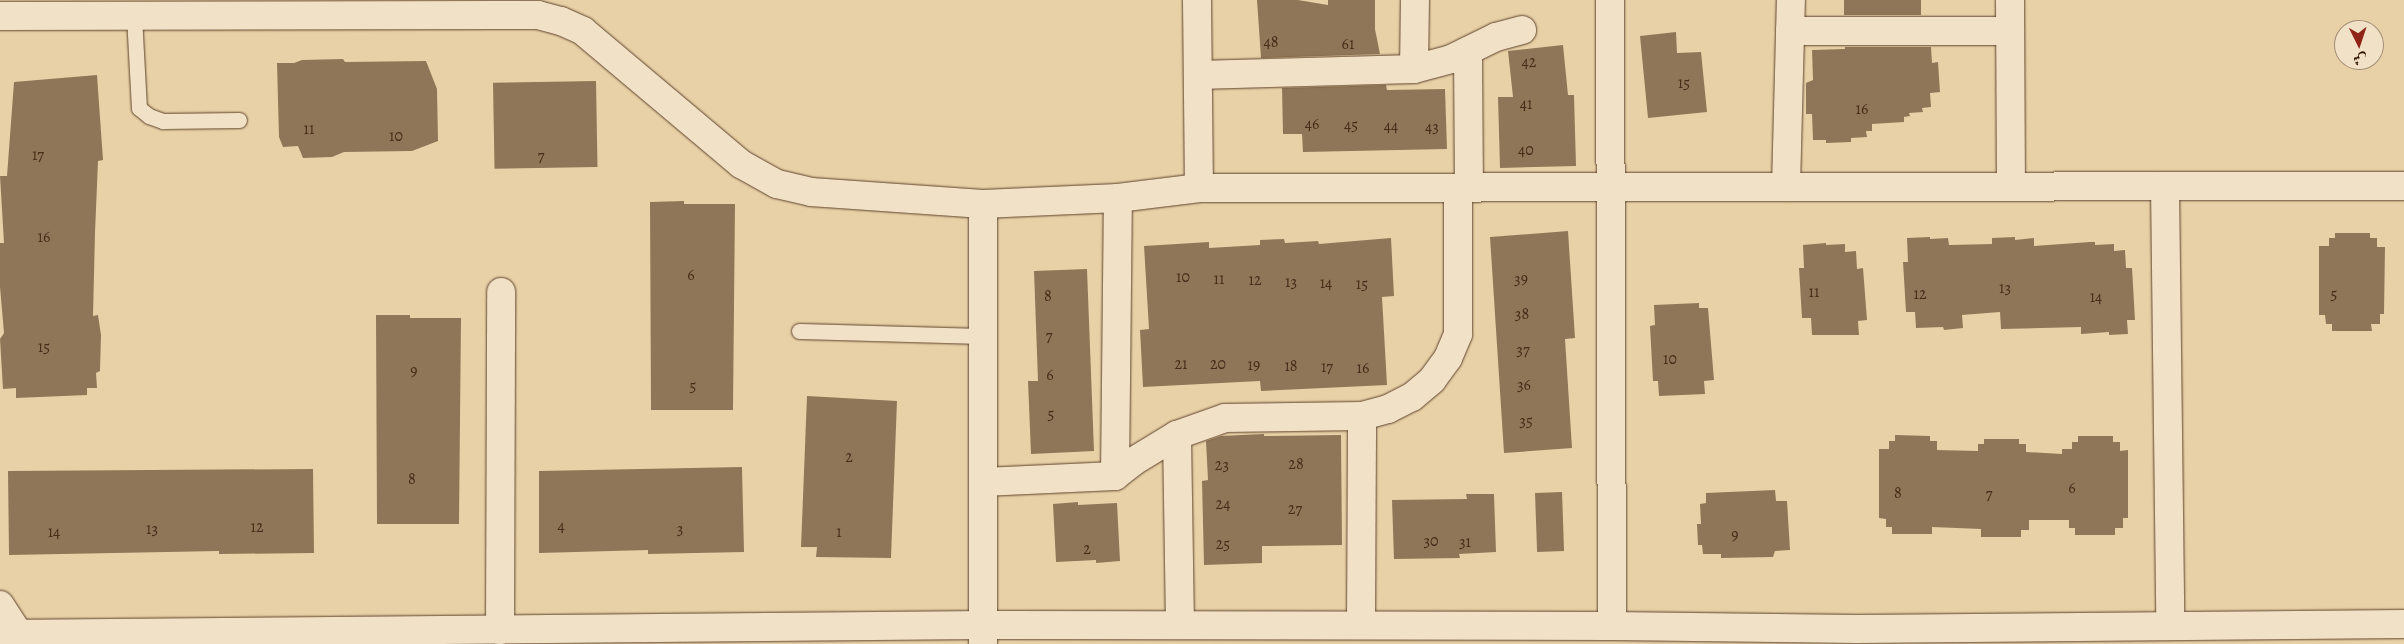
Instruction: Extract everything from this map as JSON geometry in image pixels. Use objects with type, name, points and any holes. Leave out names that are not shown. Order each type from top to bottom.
[{"type":"street","points":[[1197,0],[1198,188]]},
{"type":"street","points":[[1414,0],[1414,69]]},
{"type":"street","points":[[1610,0],[1612,626]]},
{"type":"street","points":[[1786,187],[1791,0]]},
{"type":"street","points":[[2010,0],[2011,186]]},
{"type":"street","points":[[0,16],[134,16],[361,8],[538,15],[561,21],[583,31],[741,164],[777,184],[811,192],[983,204],[1118,198],[1198,188],[2404,186]]},
{"type":"street","points":[[1198,75],[1414,69],[1442,62],[1507,33],[1522,30]]},
{"type":"street","points":[[1790,31],[2010,31]]},
{"type":"street","points":[[983,482],[1115,476],[1141,456],[1177,435],[1226,418],[1362,416],[1388,409],[1412,397],[1432,380],[1448,358],[1458,334],[1468,51]]},
{"type":"street","points":[[2165,186],[2170,626]]},
{"type":"street","points":[[1115,476],[1118,198]]},
{"type":"street","points":[[983,204],[983,634]]},
{"type":"street","points":[[500,630],[501,292]]},
{"type":"street","points":[[1361,625],[1362,416]]},
{"type":"street","points":[[1177,435],[1180,625]]},
{"type":"street","points":[[0,605],[10,634],[350,638],[500,630],[983,634],[1180,625],[1612,626],[1858,636],[2170,626],[2404,624]]},
{"type":"lane","points":[[134,16],[139,108],[149,116],[163,121],[239,120]]},
{"type":"lane","points":[[799,331],[984,336]]},
{"type":"building","points":[[1257,0],[1298,0],[1328,5],[1328,0],[1375,0],[1375,29],[1380,54],[1261,58]]},
{"type":"building","points":[[1844,0],[1921,0],[1921,15],[1844,15]]},
{"type":"building","points":[[1676,32],[1677,53],[1701,52],[1707,112],[1648,118],[1640,36]]},
{"type":"building","points":[[1563,45],[1568,95],[1574,95],[1576,166],[1500,168],[1498,97],[1513,97],[1508,51]]},
{"type":"building","points":[[1845,47],[1931,47],[1932,63],[1938,62],[1940,92],[1930,93],[1931,107],[1922,108],[1923,112],[1909,113],[1910,116],[1904,117],[1904,122],[1872,124],[1872,131],[1866,131],[1867,137],[1851,138],[1851,142],[1826,143],[1826,140],[1813,140],[1812,114],[1806,114],[1806,83],[1813,80],[1812,50],[1845,49]]},
{"type":"building","points":[[343,59],[345,62],[426,61],[437,89],[438,141],[412,151],[344,152],[332,157],[303,158],[298,146],[283,147],[279,137],[277,63]]},
{"type":"building","points":[[97,75],[103,160],[98,161],[95,233],[93,316],[98,315],[101,335],[100,371],[96,373],[97,388],[87,388],[87,395],[16,398],[16,388],[3,389],[0,339],[4,333],[0,287],[0,243],[4,243],[0,176],[7,176],[14,82]]},
{"type":"building","points":[[596,81],[598,167],[495,169],[493,83]]},
{"type":"building","points":[[1386,85],[1387,90],[1445,89],[1447,149],[1303,152],[1302,134],[1283,134],[1282,88]]},
{"type":"building","points":[[684,201],[684,204],[735,204],[733,410],[651,410],[650,202]]},
{"type":"building","points":[[1568,231],[1575,338],[1565,339],[1572,448],[1504,453],[1490,237]]},
{"type":"building","points":[[2335,233],[2370,233],[2370,238],[2377,238],[2377,247],[2385,247],[2384,314],[2380,314],[2380,324],[2371,324],[2372,331],[2332,331],[2332,324],[2326,324],[2325,315],[2319,315],[2319,246],[2329,246],[2329,238],[2335,238]]},
{"type":"building","points":[[1930,237],[1930,239],[1948,238],[1949,245],[1992,244],[1992,238],[2015,237],[2015,240],[2034,238],[2034,246],[2090,242],[2095,242],[2095,245],[2114,244],[2114,251],[2125,250],[2126,268],[2132,268],[2135,320],[2127,320],[2128,334],[2109,335],[2109,332],[2081,334],[2081,327],[2001,329],[2000,312],[1962,315],[1963,328],[1944,330],[1943,327],[1916,328],[1915,312],[1906,312],[1903,262],[1908,262],[1907,238]]},
{"type":"building","points":[[1391,238],[1394,296],[1382,297],[1387,385],[1261,391],[1260,381],[1143,387],[1140,330],[1149,329],[1144,246],[1209,242],[1209,248],[1260,245],[1260,240],[1284,239],[1285,243],[1318,241],[1319,244]]},
{"type":"building","points":[[1826,243],[1826,245],[1845,244],[1845,252],[1856,251],[1857,269],[1863,268],[1867,320],[1858,321],[1859,335],[1812,335],[1811,318],[1802,318],[1799,268],[1804,268],[1803,245]]},
{"type":"building","points":[[1087,269],[1094,451],[1031,454],[1028,381],[1038,381],[1034,271]]},
{"type":"building","points":[[1699,303],[1699,308],[1708,308],[1714,380],[1704,381],[1705,394],[1659,396],[1658,381],[1653,381],[1650,326],[1655,325],[1654,305]]},
{"type":"building","points":[[376,315],[410,315],[410,318],[461,318],[459,524],[377,524]]},
{"type":"building","points":[[807,396],[897,401],[891,558],[816,557],[817,547],[801,547]]},
{"type":"building","points":[[1264,434],[1264,436],[1341,435],[1342,545],[1262,546],[1262,563],[1204,565],[1202,481],[1208,480],[1206,441],[1221,436]]},
{"type":"building","points":[[1895,435],[1930,436],[1930,441],[1937,441],[1937,450],[1978,451],[1978,444],[1984,444],[1984,439],[2019,439],[2019,444],[2026,444],[2026,452],[2062,454],[2062,449],[2072,449],[2072,442],[2078,442],[2078,436],[2113,436],[2113,442],[2120,442],[2120,451],[2128,450],[2128,518],[2123,518],[2123,528],[2115,528],[2115,535],[2075,535],[2075,528],[2069,528],[2069,520],[2029,520],[2029,530],[2021,530],[2021,537],[1981,537],[1981,529],[1932,527],[1932,534],[1892,534],[1892,527],[1886,527],[1886,519],[1879,518],[1879,449],[1889,449],[1889,441],[1895,441]]},
{"type":"building","points":[[742,467],[744,552],[648,554],[648,550],[539,553],[539,471]]},
{"type":"building","points":[[313,469],[314,553],[219,554],[219,551],[9,555],[8,471]]},
{"type":"building","points":[[1775,490],[1776,501],[1787,501],[1790,550],[1775,551],[1773,557],[1721,558],[1721,554],[1703,554],[1702,545],[1698,545],[1697,524],[1701,524],[1700,504],[1706,503],[1706,493]]},
{"type":"building","points":[[1562,492],[1564,551],[1537,552],[1535,493]]},
{"type":"building","points":[[1466,494],[1494,494],[1496,552],[1459,554],[1460,558],[1394,559],[1392,500],[1467,499]]},
{"type":"building","points":[[1078,502],[1078,505],[1117,503],[1120,561],[1096,563],[1096,560],[1056,562],[1053,504]]}]
